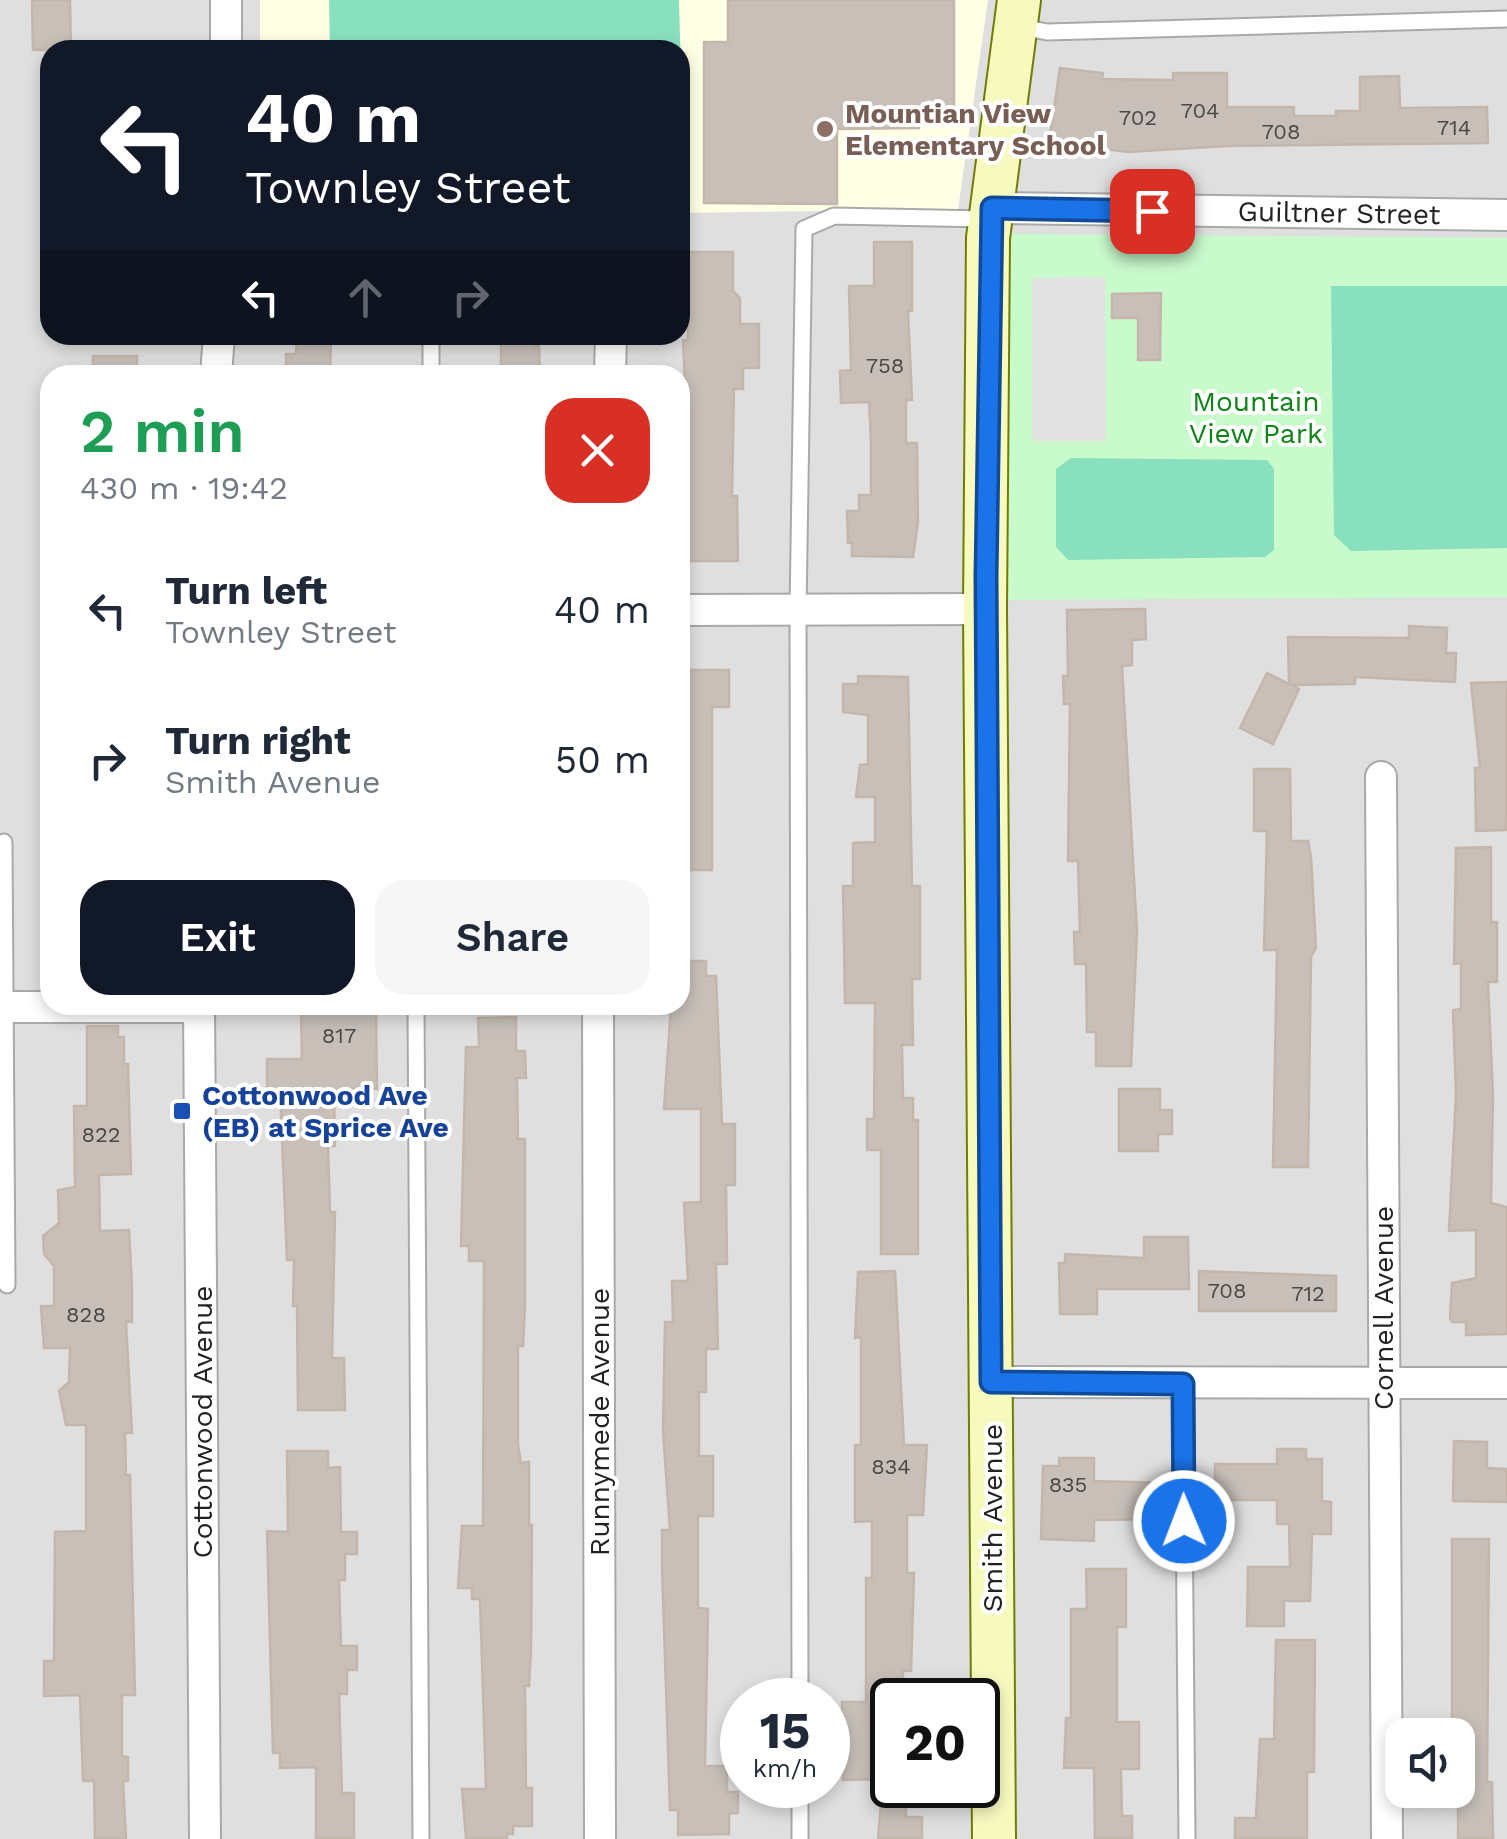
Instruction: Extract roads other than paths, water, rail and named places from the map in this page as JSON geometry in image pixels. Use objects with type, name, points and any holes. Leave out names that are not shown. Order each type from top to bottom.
[{"type":"street","points":[[226,0],[226,40]]},
{"type":"street","name":"Smith Avenue","points":[[994,1839],[986,608],[991,214],[1018,13]]},
{"type":"street","name":"Guiltner Street","points":[[991,214],[1507,215]]},
{"type":"street","points":[[690,610],[986,608]]},
{"type":"street","name":"Cornell Avenue","points":[[1381,777],[1387,1839]]},
{"type":"street","points":[[3,1007],[40,1007]]},
{"type":"street","name":"Cottonwood Avenue","points":[[199,1015],[204,1839]]},
{"type":"street","name":"Runnymede Avenue","points":[[598,1015],[600,1839]]},
{"type":"street","points":[[991,1382],[1507,1383]]},
{"type":"lane","points":[[1018,13],[1046,32],[1507,19]]},
{"type":"lane","points":[[800,1678],[798,610],[804,229],[834,216],[991,214]]},
{"type":"lane","points":[[4,842],[6,1284]]},
{"type":"lane","points":[[416,1015],[421,1839]]},
{"type":"lane","points":[[1183,1384],[1187,1839]]},
{"type":"lane","points":[[800,1808],[800,1839]]},
{"type":"place","name":"Mountian View Elementary School","points":[[825,129]]},
{"type":"place","name":"Cottonwood Ave (EB) at Sprice Ave","points":[[182,1111]]},
{"type":"park label","name":"Mountain View Park","points":[[1256,417]]}]
